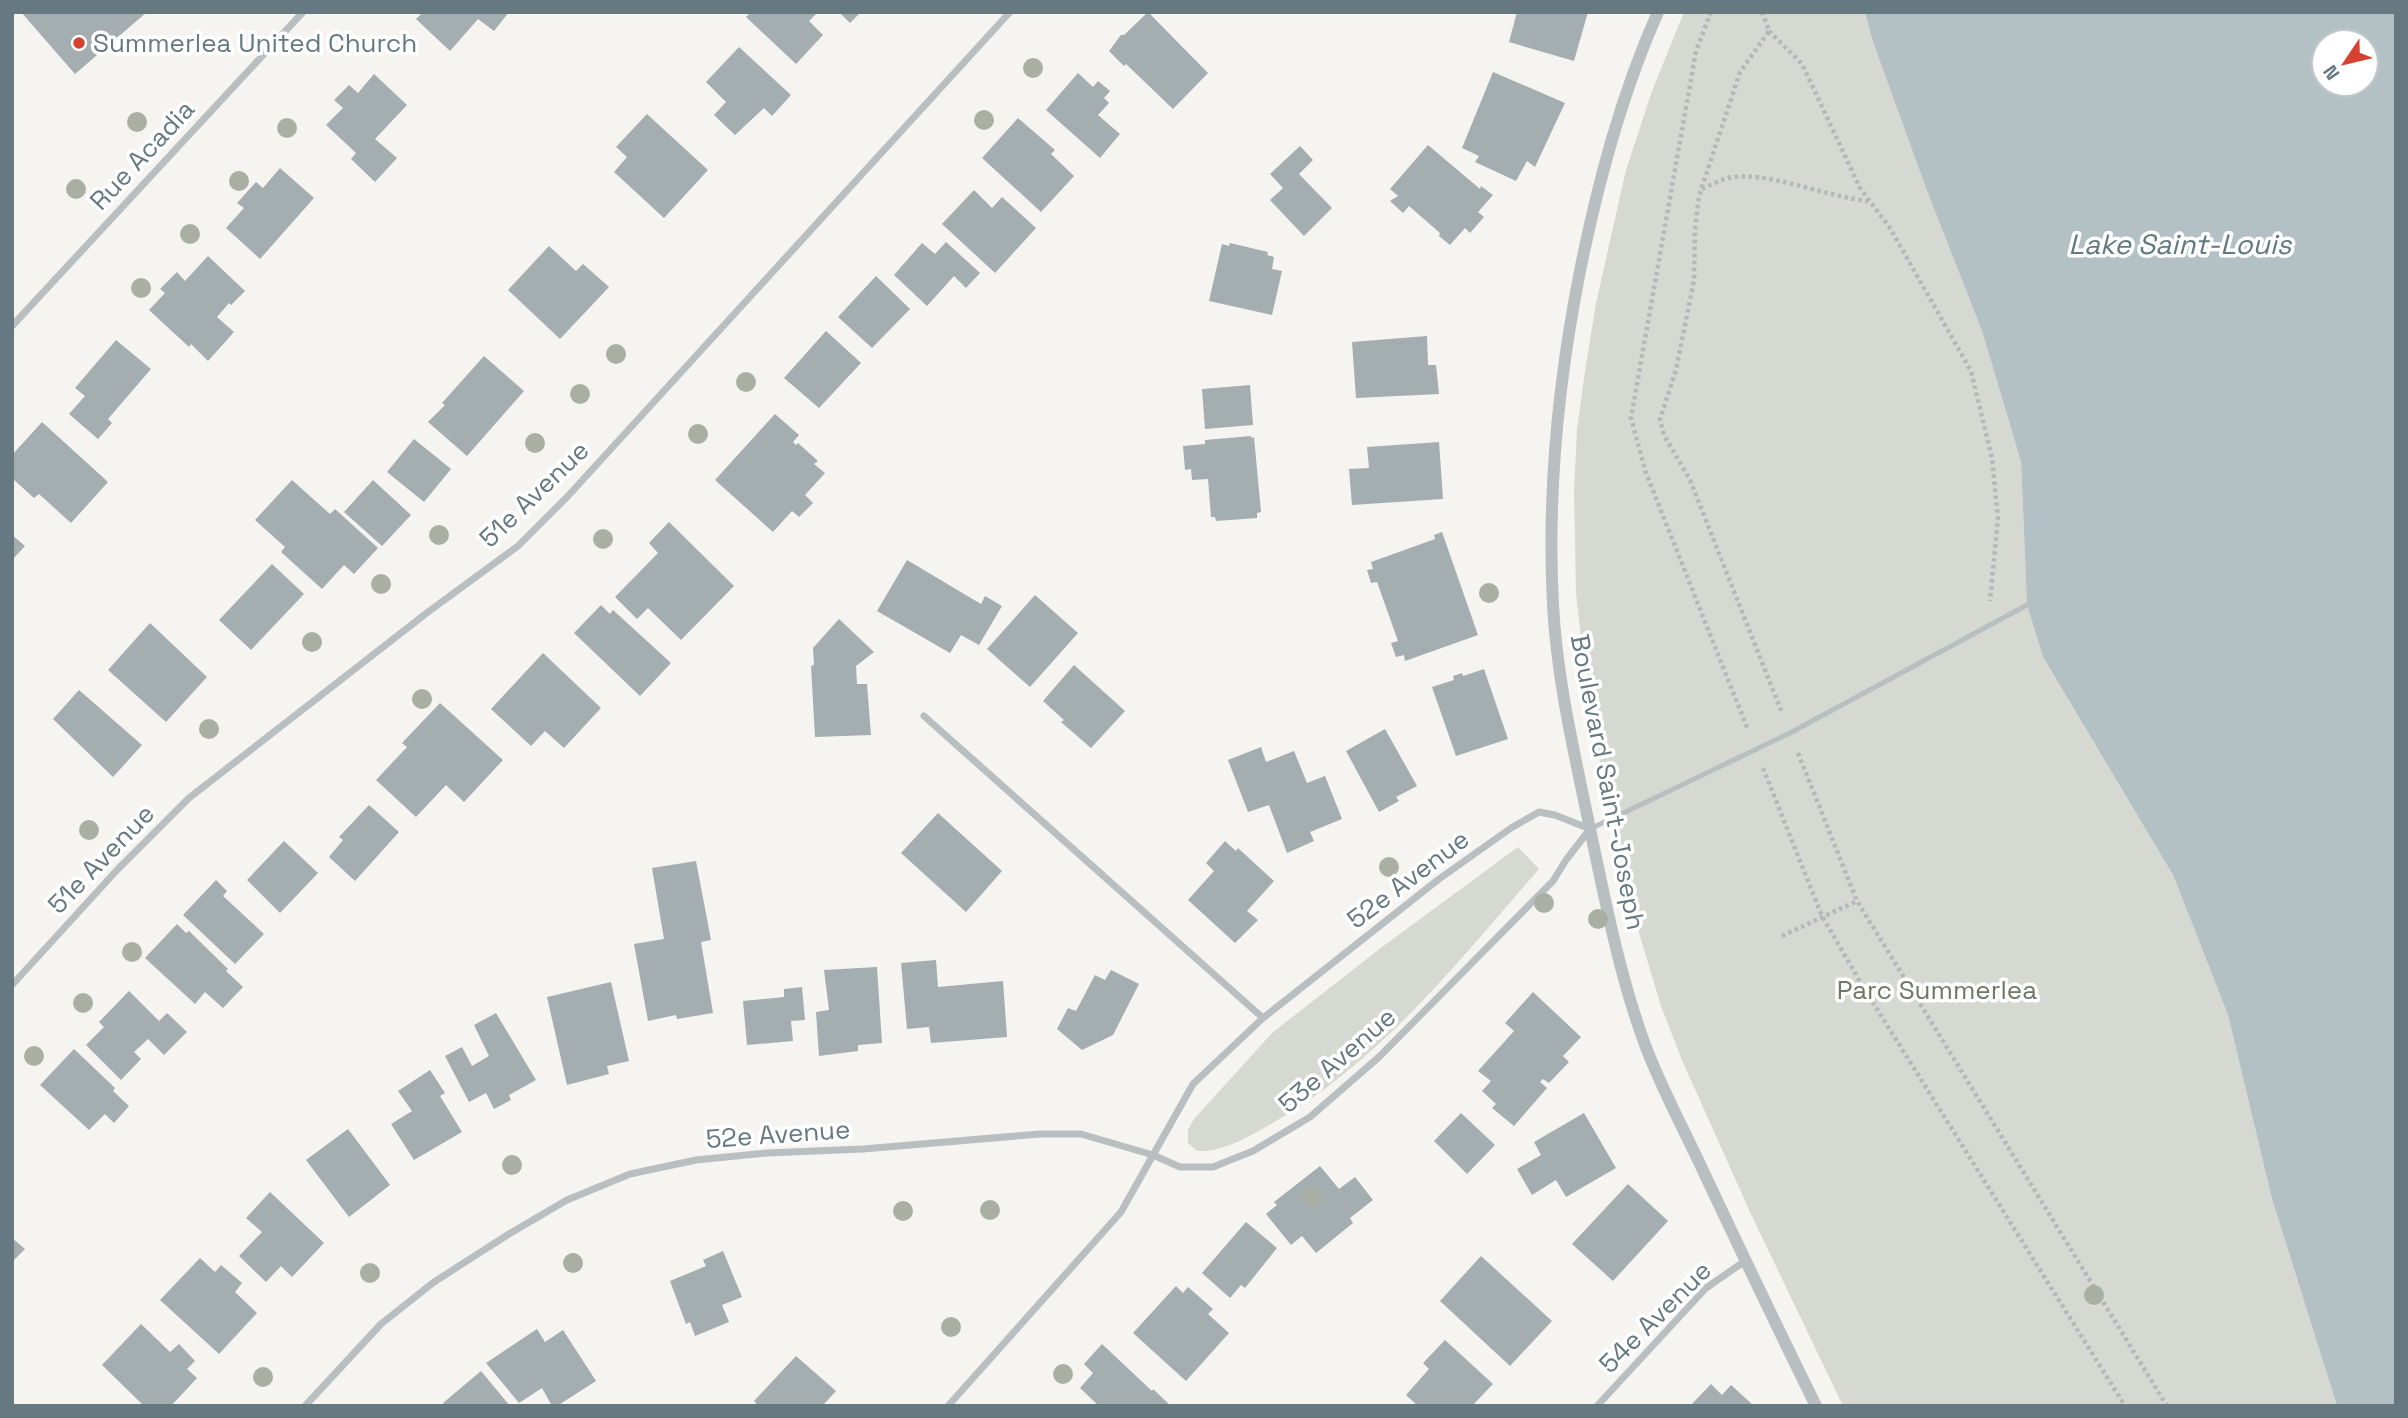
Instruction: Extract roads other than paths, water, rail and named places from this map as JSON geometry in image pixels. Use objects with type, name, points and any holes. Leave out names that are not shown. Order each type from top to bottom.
[{"type":"street","name":"Rue Acadia","points":[[12,326],[303,12]]},
{"type":"street","name":"51e Avenue","points":[[12,985],[117,870],[189,798],[428,612],[518,546],[1010,12]]},
{"type":"street","name":"Boulevard Saint-Joseph","points":[[1658,12],[1624,99],[1604,166],[1569,327],[1555,434],[1551,534],[1553,609],[1572,740],[1590,829],[1613,935],[1644,1043],[1816,1406]]},
{"type":"street","points":[[924,716],[1263,1018]]},
{"type":"street","name":"52e Avenue","points":[[305,1406],[381,1324],[434,1282],[567,1200],[630,1174],[696,1160],[767,1153],[863,1149],[1040,1134],[1081,1134],[1153,1155],[1194,1084],[1263,1018],[1439,879],[1511,828],[1539,812],[1555,815],[1590,829]]},
{"type":"street","name":"53e Avenue","points":[[1153,1155],[1180,1167],[1213,1167],[1254,1151],[1310,1117],[1379,1057],[1553,881],[1590,829]]},
{"type":"street","points":[[948,1406],[1121,1212],[1153,1155]]},
{"type":"street","name":"54e Avenue","points":[[1597,1406],[1706,1288],[1745,1261]]},
{"type":"lane","points":[[1590,829],[1790,733],[2027,605]]},
{"type":"water","name":"Lake Saint-Louis","points":[[1865,12],[2396,12],[2396,1406],[2337,1406],[2272,1199],[2228,1015],[2173,875],[2043,657],[2027,605],[2021,462],[1982,331],[1872,39]]},
{"type":"place","name":"Summerlea United Church","points":[[79,43]]},
{"type":"park label","name":"Parc Summerlea","points":[[1937,990]]}]
